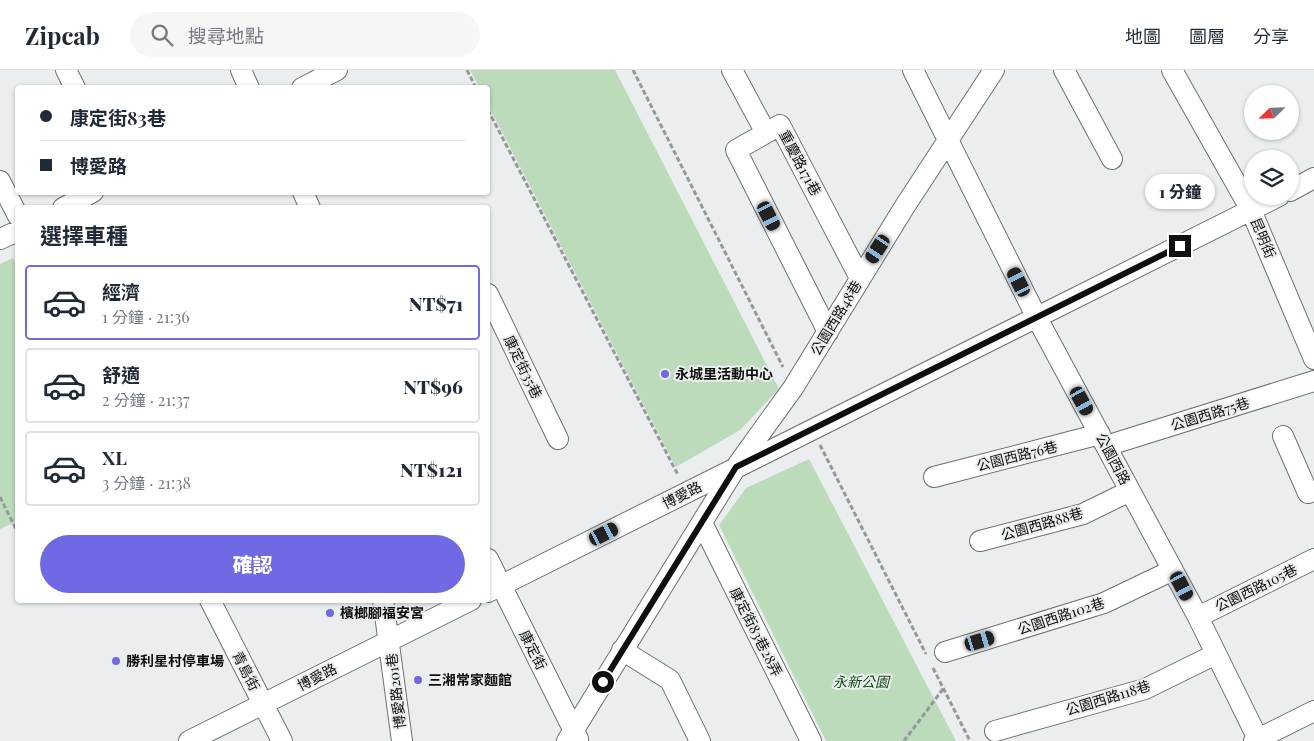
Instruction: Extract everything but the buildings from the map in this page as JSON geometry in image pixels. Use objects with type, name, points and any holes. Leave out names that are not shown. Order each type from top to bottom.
[{"type":"street","points":[[66,70],[74,85]]},
{"type":"street","points":[[240,70],[248,85]]},
{"type":"street","points":[[308,85],[337,70]]},
{"type":"street","name":"重慶路171巷","points":[[732,70],[766,132],[780,125],[860,278]]},
{"type":"street","name":"公園西路","points":[[914,70],[948,142],[1037,318],[1198,617],[1257,740]]},
{"type":"street","name":"公園西路48巷","points":[[573,738],[622,650],[736,467],[793,388],[860,278],[994,70]]},
{"type":"street","points":[[1064,70],[1112,159]]},
{"type":"street","name":"昆明街","points":[[1172,70],[1251,210],[1314,359]]},
{"type":"street","points":[[766,132],[736,150],[828,332]]},
{"type":"street","points":[[1299,186],[1314,178]]},
{"type":"street","points":[[0,181],[15,210]]},
{"type":"street","points":[[69,205],[87,195]]},
{"type":"street","name":"博愛路","points":[[494,589],[1261,205]]},
{"type":"street","points":[[0,239],[15,232]]},
{"type":"street","name":"康定街35巷","points":[[490,298],[558,439]]},
{"type":"street","name":"公園西路75巷","points":[[1103,440],[1314,381]]},
{"type":"street","points":[[1283,436],[1308,493],[1314,491]]},
{"type":"street","name":"公園西路76巷","points":[[934,477],[1103,440]]},
{"type":"street","name":"公園西路88巷","points":[[980,542],[1083,514],[1130,491]]},
{"type":"street","name":"康定街83巷28弄","points":[[702,523],[811,741]]},
{"type":"street","name":"公園西路105巷","points":[[1198,617],[1314,559]]},
{"type":"street","name":"康定街","points":[[490,569],[494,589],[573,738]]},
{"type":"street","name":"公園西路102巷","points":[[945,652],[1104,603],[1173,570]]},
{"type":"street","name":"青島街","points":[[212,603],[282,741]]},
{"type":"street","name":"博愛路201巷","points":[[384,603],[402,741]]},
{"type":"street","name":"博愛路","points":[[189,741],[466,603]]},
{"type":"street","points":[[622,650],[670,680],[700,741]]},
{"type":"street","name":"公園西路118巷","points":[[995,731],[1145,689],[1216,654]]},
{"type":"street","points":[[1257,740],[1314,711]]},
{"type":"path","points":[[466,70],[474,85]]},
{"type":"path","points":[[633,70],[793,388]]},
{"type":"path","points":[[490,114],[687,492]]},
{"type":"path","points":[[813,430],[970,741]]},
{"type":"path","points":[[0,497],[15,527]]},
{"type":"path","points":[[904,741],[943,689]]},
{"type":"green space","points":[[470,70],[615,70],[779,389],[740,430],[676,467],[490,109],[490,85],[478,85]]},
{"type":"green space","points":[[13,258],[15,262],[15,522],[0,529],[0,264]]},
{"type":"green space","name":"永新公園","points":[[809,459],[956,741],[826,741],[719,525],[746,488]]},
{"type":"place","name":"永城里活動中心","points":[[665,374]]},
{"type":"place","name":"檳榔腳福安宮","points":[[330,613]]},
{"type":"place","name":"勝利星村停車場","points":[[116,661]]},
{"type":"place","name":"三湘常家麵館","points":[[418,680]]},
{"type":"route","points":[[603,682],[736,467],[1180,246]]}]
